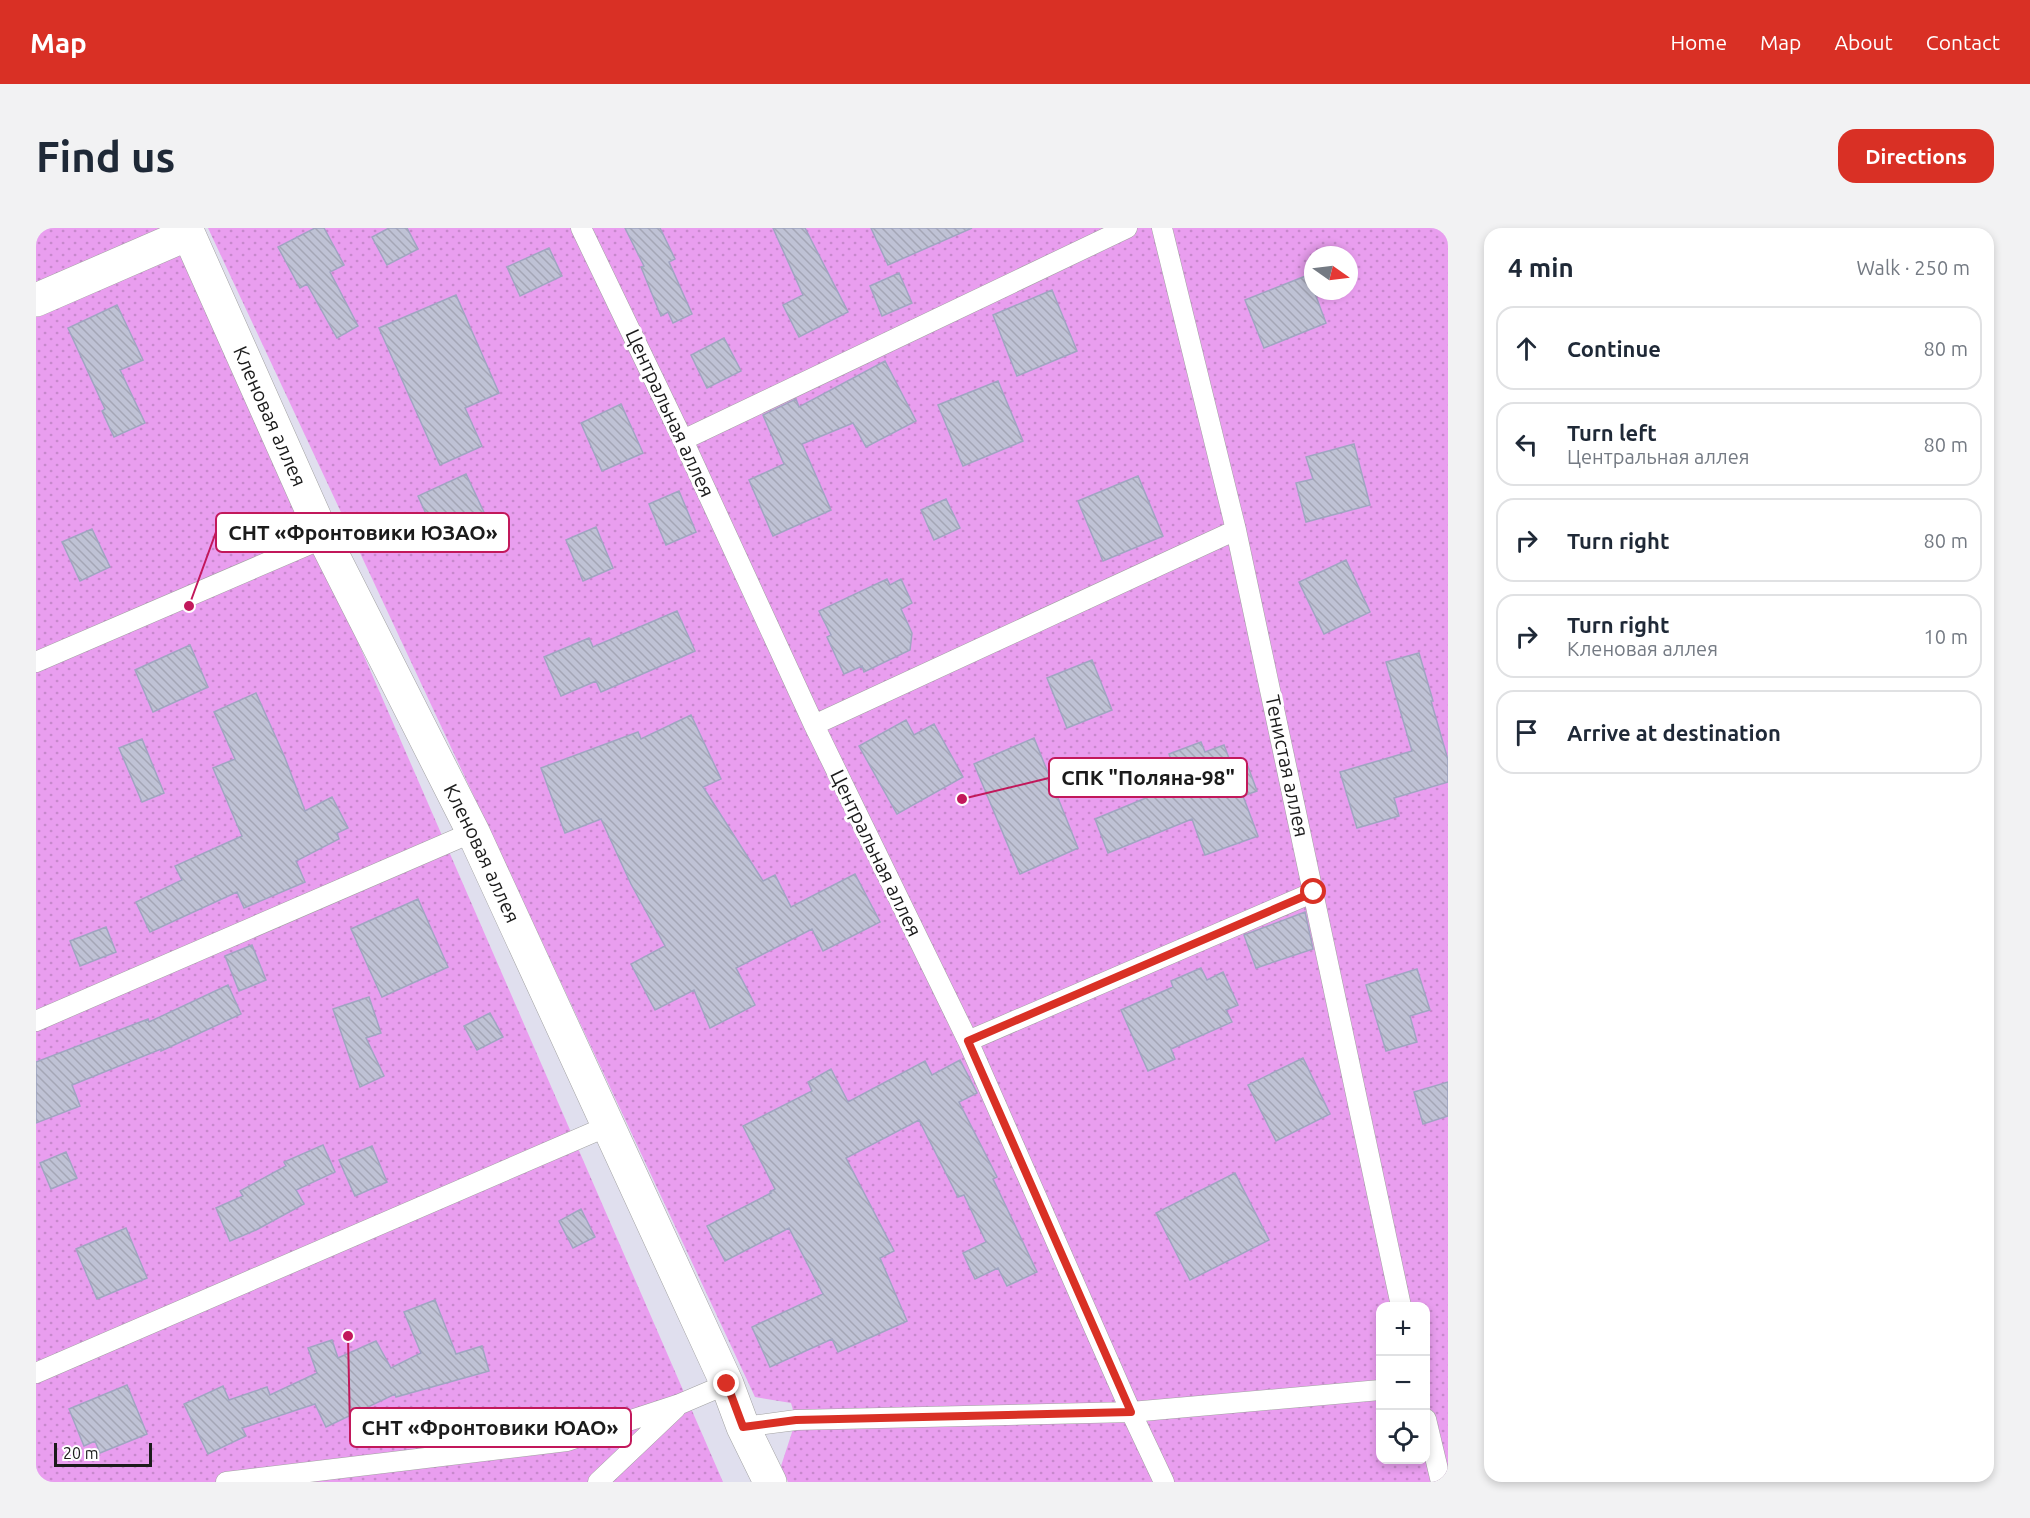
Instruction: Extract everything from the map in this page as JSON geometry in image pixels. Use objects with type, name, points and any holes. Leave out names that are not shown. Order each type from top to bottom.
[{"type":"street","points":[[36,300],[187,231]]},
{"type":"street","name":"Кленовая аллея","points":[[187,231],[324,538],[473,832],[770,1482]]},
{"type":"lane","name":"Центральная аллея","points":[[581,228],[683,440],[813,724],[968,1041],[1164,1482]]},
{"type":"lane","points":[[683,440],[1127,228]]},
{"type":"lane","name":"Тенистая аллея","points":[[1162,228],[1236,530],[1400,1302]]},
{"type":"lane","points":[[813,724],[1236,530]]},
{"type":"lane","points":[[36,663],[324,538]]},
{"type":"lane","points":[[36,1021],[473,832]]},
{"type":"lane","points":[[968,1041],[1314,892]]},
{"type":"lane","points":[[36,1373],[608,1126]]},
{"type":"lane","points":[[226,1482],[567,1441],[680,1404],[727,1384]]},
{"type":"lane","points":[[743,1427],[796,1420],[1131,1412],[1376,1390]]},
{"type":"lane","points":[[598,1482],[680,1404]]},
{"type":"lane","points":[[1430,1439],[1441,1482]]},
{"type":"shaded area","points":[[36,228],[178,228],[723,1482],[36,1482]]},
{"type":"shaded area","points":[[208,228],[1448,228],[1448,1482],[788,1482],[781,1466],[796,1420],[791,1403],[755,1397]]},
{"type":"building","points":[[315,228],[324,228],[344,265],[330,272],[358,326],[337,338],[307,284],[300,288],[278,247]]},
{"type":"building","points":[[389,228],[407,228],[418,249],[387,265],[372,237]]},
{"type":"building","points":[[625,228],[660,228],[675,259],[669,262],[692,314],[673,323],[668,312],[661,316],[641,267],[644,266]]},
{"type":"building","points":[[773,228],[805,228],[848,312],[799,337],[783,305],[803,295]]},
{"type":"building","points":[[871,228],[972,228],[888,265]]},
{"type":"building","points":[[549,248],[562,276],[520,296],[507,267]]},
{"type":"building","points":[[899,273],[912,303],[882,316],[870,286]]},
{"type":"building","points":[[1304,277],[1304,300],[1317,300],[1326,323],[1264,348],[1245,300]]},
{"type":"building","points":[[1052,290],[1077,351],[1017,376],[993,315]]},
{"type":"building","points":[[456,295],[499,393],[465,408],[482,446],[440,465],[379,328]]},
{"type":"building","points":[[117,305],[143,360],[120,370],[145,423],[114,437],[102,411],[105,409],[68,328]]},
{"type":"building","points":[[724,338],[741,371],[707,388],[691,355]]},
{"type":"building","points":[[885,361],[916,421],[866,447],[853,423],[802,444],[831,510],[773,536],[749,480],[784,464],[763,415],[796,399],[799,407]]},
{"type":"building","points":[[998,381],[1023,441],[963,466],[938,405]]},
{"type":"building","points":[[621,404],[643,453],[602,471],[581,423]]},
{"type":"building","points":[[1354,444],[1370,505],[1306,522],[1296,483],[1313,479],[1306,457]]},
{"type":"building","points":[[466,474],[489,523],[440,545],[418,496]]},
{"type":"building","points":[[1138,476],[1163,536],[1103,561],[1078,501]]},
{"type":"building","points":[[679,491],[696,532],[666,545],[649,504]]},
{"type":"building","points":[[946,499],[960,528],[934,540],[921,510]]},
{"type":"building","points":[[596,527],[613,568],[583,581],[566,540]]},
{"type":"building","points":[[92,529],[110,567],[80,581],[62,542]]},
{"type":"building","points":[[1346,560],[1370,612],[1324,634],[1299,582]]},
{"type":"building","points":[[887,579],[890,585],[901,579],[912,603],[901,609],[912,633],[910,650],[864,672],[862,666],[844,674],[827,637],[831,635],[819,611]]},
{"type":"building","points":[[677,611],[695,651],[601,692],[596,681],[561,696],[544,657],[589,638],[593,647]]},
{"type":"building","points":[[190,645],[208,687],[153,712],[135,670]]},
{"type":"building","points":[[1419,653],[1448,760],[1448,782],[1394,798],[1399,816],[1357,828],[1340,772],[1412,751],[1386,662]]},
{"type":"building","points":[[1092,660],[1112,710],[1067,728],[1047,678]]},
{"type":"building","points":[[256,693],[285,758],[305,811],[332,797],[348,828],[337,833],[339,839],[296,861],[305,882],[244,908],[237,892],[150,932],[136,902],[182,880],[175,866],[242,836],[213,768],[235,759],[214,712]]},
{"type":"building","points":[[691,715],[721,779],[703,787],[763,881],[775,875],[791,907],[855,874],[880,922],[823,951],[812,929],[736,968],[755,1005],[710,1028],[694,990],[655,1010],[631,964],[665,946],[631,884],[601,819],[565,833],[541,768],[638,732],[641,739]]},
{"type":"building","points":[[906,720],[914,735],[934,724],[963,777],[897,814],[859,746]]},
{"type":"building","points":[[1034,738],[1078,848],[1020,874],[974,764]]},
{"type":"building","points":[[142,739],[164,793],[142,802],[119,748]]},
{"type":"building","points":[[1201,742],[1205,752],[1224,745],[1233,769],[1247,764],[1257,791],[1243,796],[1258,836],[1205,855],[1192,819],[1108,853],[1095,819],[1180,784],[1169,754]]},
{"type":"building","points":[[418,899],[448,967],[382,997],[351,929]]},
{"type":"building","points":[[1305,912],[1313,949],[1256,968],[1244,935]]},
{"type":"building","points":[[106,927],[116,952],[80,966],[70,941]]},
{"type":"building","points":[[252,945],[266,980],[239,991],[225,956]]},
{"type":"building","points":[[1201,968],[1207,980],[1223,972],[1238,1005],[1226,1010],[1232,1022],[1171,1049],[1175,1059],[1148,1071],[1121,1010],[1173,987],[1171,981]]},
{"type":"building","points":[[1417,969],[1430,1010],[1410,1016],[1417,1042],[1386,1051],[1366,985]]},
{"type":"building","points":[[228,985],[241,1014],[161,1051],[161,1049],[72,1085],[80,1106],[36,1123],[36,1062],[148,1019],[149,1022]]},
{"type":"building","points":[[369,997],[381,1033],[366,1038],[384,1076],[360,1087],[333,1009]]},
{"type":"building","points":[[490,1013],[503,1037],[477,1050],[464,1026]]},
{"type":"building","points":[[1303,1058],[1330,1114],[1276,1141],[1248,1085]]},
{"type":"building","points":[[960,1060],[977,1093],[959,1102],[997,1177],[993,1179],[1037,1272],[1007,1286],[998,1268],[975,1279],[963,1253],[986,1242],[964,1195],[958,1197],[919,1120],[846,1158],[894,1251],[880,1258],[907,1321],[838,1352],[832,1339],[770,1367],[752,1327],[823,1294],[789,1228],[725,1261],[707,1226],[775,1189],[743,1126],[812,1091],[808,1082],[831,1069],[848,1102],[925,1061],[932,1075]]},
{"type":"building","points":[[1448,1082],[1448,1116],[1423,1124],[1414,1092]]},
{"type":"building","points":[[323,1145],[335,1172],[296,1190],[304,1204],[230,1241],[216,1208],[243,1196],[240,1191],[286,1166],[284,1162]]},
{"type":"building","points":[[372,1146],[387,1182],[355,1196],[339,1160]]},
{"type":"building","points":[[66,1152],[77,1178],[51,1189],[40,1163]]},
{"type":"building","points":[[1235,1173],[1269,1240],[1190,1280],[1156,1213]]},
{"type":"building","points":[[581,1209],[595,1237],[573,1248],[559,1221]]},
{"type":"building","points":[[126,1228],[147,1278],[97,1299],[76,1249]]},
{"type":"building","points":[[435,1300],[456,1354],[482,1346],[489,1371],[396,1397],[395,1394],[326,1427],[315,1404],[242,1428],[246,1436],[208,1454],[184,1404],[223,1386],[229,1400],[267,1387],[270,1395],[317,1373],[308,1348],[332,1340],[338,1358],[376,1341],[391,1368],[421,1353],[404,1312]]},
{"type":"building","points":[[127,1385],[147,1434],[100,1453],[95,1441],[84,1446],[69,1409]]},
{"type":"place","name":"СНТ «Фронтовики ЮЗАО»","points":[[189,606]]},
{"type":"place","name":"СПК \"Поляна-98\"","points":[[962,799]]},
{"type":"place","name":"СНТ «Фронтовики ЮАО»","points":[[348,1336]]},
{"type":"route","points":[[727,1384],[743,1427],[796,1420],[1131,1412],[968,1041],[1314,892]]}]
